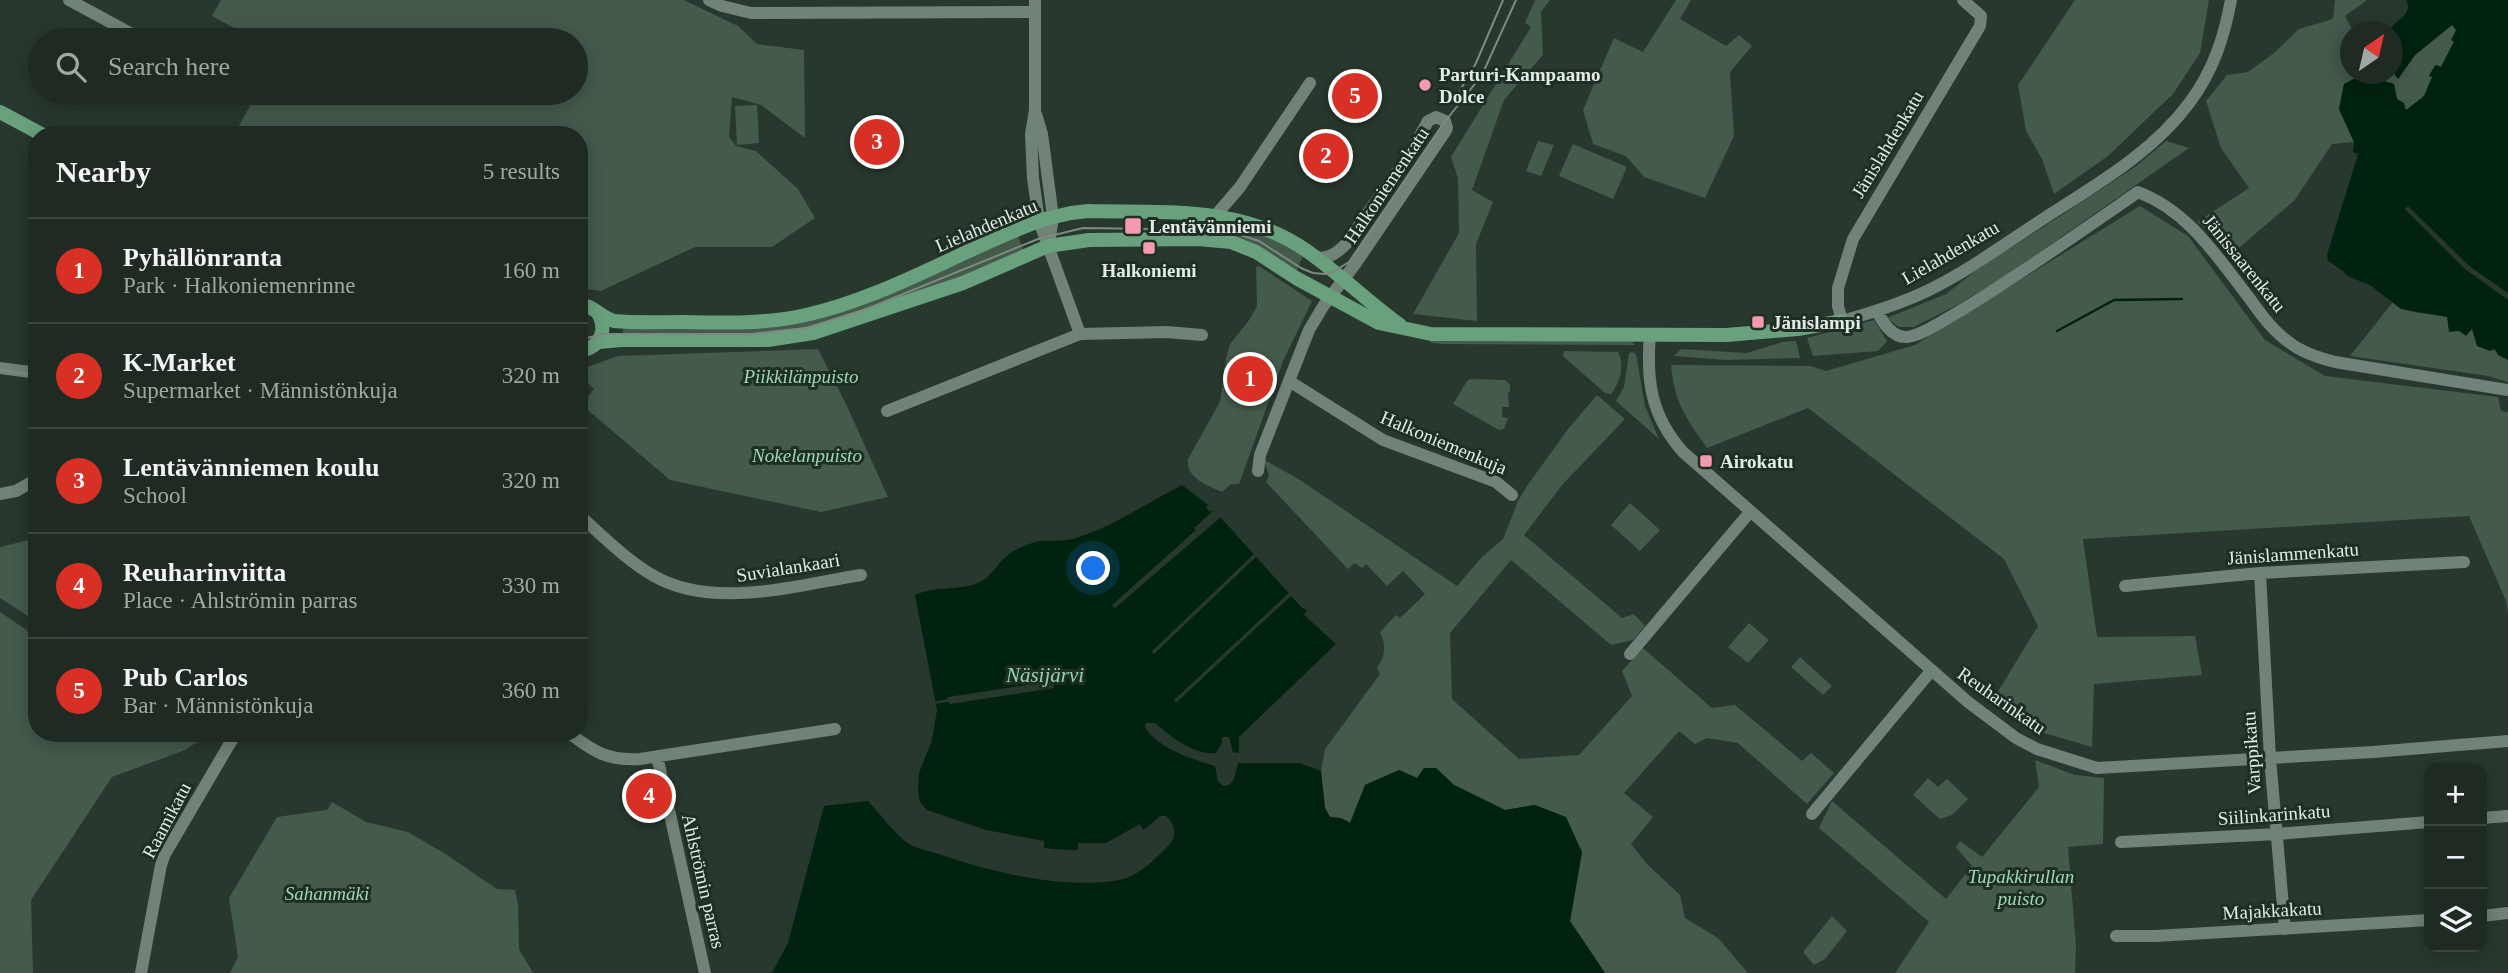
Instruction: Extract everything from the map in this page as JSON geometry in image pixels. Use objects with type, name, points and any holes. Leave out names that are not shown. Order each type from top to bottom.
[{"type":"main road","points":[[0,112],[28,127]]},
{"type":"main road","name":"Lielahdenkatu","points":[[588,307],[607,319],[619,322],[769,321],[806,315],[838,307],[1046,219],[1088,211],[1216,215],[1263,226],[1317,258],[1407,330]]},
{"type":"main road","name":"Lielahdenkatu","points":[[598,342],[768,340],[813,333],[963,283],[1048,246],[1089,240],[1198,239],[1231,242],[1256,252],[1379,323],[1407,330],[1444,334],[1760,334],[1842,321]]},
{"type":"main road","points":[[588,348],[598,342],[603,327],[598,313]]},
{"type":"street","points":[[69,0],[121,28]]},
{"type":"street","points":[[709,0],[751,13],[1035,6],[1035,110],[1042,134],[1048,246],[1080,334]]},
{"type":"street","name":"Jänislahdenkatu","points":[[1842,321],[1838,306],[1838,289],[1853,239],[1980,26],[1981,16],[1963,0]]},
{"type":"street","name":"Lielahdenkatu","points":[[1842,321],[1877,311],[1927,291],[2076,199],[2132,160],[2159,136],[2190,102],[2213,65],[2221,45],[2231,0]]},
{"type":"street","points":[[1216,215],[1240,187],[1310,83]]},
{"type":"street","name":"Halkoniemenkatu","points":[[1258,471],[1260,455],[1309,330],[1446,132],[1445,121],[1436,117],[1427,121],[1411,152],[1346,244],[1334,255],[1317,258]]},
{"type":"street","name":"Jänissaarenkatu","points":[[1877,311],[1883,323],[1895,334],[1914,336],[2006,283],[2138,192],[2171,208],[2198,231],[2268,324],[2291,344],[2314,356],[2335,362],[2508,390]]},
{"type":"street","points":[[887,411],[1080,334],[1167,332],[1202,335]]},
{"type":"street","name":"Reuharinkatu","points":[[1650,334],[1651,389],[1655,409],[1683,452],[1931,671],[2016,738],[2060,758],[2097,768],[2508,741]]},
{"type":"street","points":[[0,368],[28,372]]},
{"type":"street","name":"Halkoniemenkuja","points":[[1289,381],[1382,440],[1496,482],[1512,495]]},
{"type":"street","points":[[0,494],[16,491],[28,484]]},
{"type":"street","points":[[1630,654],[1750,512]]},
{"type":"street","name":"Suvialankaari","points":[[588,523],[644,570],[678,587],[701,592],[730,595],[861,575]]},
{"type":"street","name":"Jänislammenkatu","points":[[2125,586],[2260,573],[2464,562]]},
{"type":"street","name":"Varppikatu","points":[[2260,573],[2270,758],[2285,929]]},
{"type":"street","points":[[1812,814],[1931,671]]},
{"type":"street","points":[[582,742],[603,756],[620,760],[835,729]]},
{"type":"street","name":"Raamikatu","points":[[141,973],[165,854],[231,742]]},
{"type":"street","name":"Ahlströmin parras","points":[[657,756],[705,973]]},
{"type":"street","points":[[2487,818],[2508,816]]},
{"type":"street","name":"Siilinkarinkatu","points":[[2121,842],[2424,822]]},
{"type":"street","points":[[2487,915],[2508,913]]},
{"type":"street","name":"Majakkakatu","points":[[2116,936],[2424,920]]},
{"type":"green space","points":[[221,0],[684,0],[738,26],[757,44],[804,50],[805,138],[761,105],[732,97],[729,137],[736,146],[756,151],[798,189],[815,218],[772,247],[695,247],[601,291],[588,289],[588,126],[239,126],[250,105],[588,105],[588,28],[234,28],[212,16]]},
{"type":"green space","points":[[1535,0],[1550,0],[1541,12],[1543,55],[1504,100],[1472,190],[1493,202],[1476,244],[1477,321],[1413,314],[1459,233],[1458,178],[1451,157],[1531,27],[1525,23]]},
{"type":"green space","points":[[1676,0],[1691,0],[1680,19],[1726,46],[1739,35],[1752,46],[1730,72],[1734,136],[1705,198],[1644,177],[1626,156],[1593,144],[1583,110],[1614,38],[1643,52]]},
{"type":"green space","points":[[2075,0],[2209,0],[2200,53],[2173,94],[2108,156],[2054,194],[2042,159],[2026,131],[2018,85]]},
{"type":"green space","points":[[2335,0],[2367,0],[2345,16],[2348,21],[2340,21],[2340,84],[2346,84],[2339,109],[2354,142],[2332,144],[2294,201],[2234,252],[2197,222],[2249,188],[2221,148],[2206,101],[2227,75],[2248,72],[2274,53],[2299,29],[2333,19]]},
{"type":"green space","points":[[2452,25],[2456,30],[2454,42],[2440,68],[2435,65],[2429,75],[2433,76],[2424,96],[2405,111],[2397,99],[2394,84],[2403,84],[2403,72],[2415,55]]},
{"type":"green space","points":[[757,105],[759,143],[737,145],[735,106]]},
{"type":"green space","points":[[1538,141],[1554,145],[1541,176],[1526,171]]},
{"type":"green space","points":[[2166,141],[2189,148],[2004,277],[1914,327],[1899,327],[1887,318],[1946,294],[1974,272],[2135,167]]},
{"type":"green space","points":[[1573,144],[1627,167],[1613,199],[1559,176]]},
{"type":"green space","points":[[2140,206],[2188,236],[2265,340],[2325,376],[2498,397],[2501,411],[2508,412],[2508,613],[2506,601],[2469,516],[2083,539],[2097,637],[2195,636],[2202,675],[2094,684],[2092,747],[2030,729],[1994,698],[2038,626],[2004,559],[1808,408],[1707,448],[1682,409],[1671,365],[1811,366],[1826,371],[1915,345]]},
{"type":"green space","points":[[1203,217],[1250,227],[1304,254],[1296,272],[1202,236]]},
{"type":"green space","points":[[1017,234],[1024,251],[954,281],[787,334],[623,336],[623,325],[773,324]]},
{"type":"green space","points":[[1259,266],[1312,301],[1284,359],[1239,484],[1231,484],[1222,492],[1194,476],[1190,472],[1188,459],[1220,402],[1230,344],[1257,306],[1256,267]]},
{"type":"green space","points":[[2393,302],[2411,312],[2451,318],[2476,331],[2508,360],[2508,382],[2488,376],[2350,356]]},
{"type":"green space","points":[[1874,320],[1887,341],[1878,351],[1813,356],[1807,338]]},
{"type":"green space","points":[[1431,340],[1630,341],[1635,345],[1443,344],[1430,343]]},
{"type":"green space","points":[[1796,341],[1800,358],[1726,360],[1674,356],[1681,349],[1747,353],[1782,342]]},
{"type":"green space","name":"Nokelanpuisto","points":[[818,349],[888,497],[821,512],[670,480],[588,410],[588,397],[594,389],[588,383],[588,367],[618,356]]},
{"type":"green space","points":[[1564,351],[1618,352],[1620,373],[1611,394],[1605,393],[1563,356]]},
{"type":"green space","points":[[1629,353],[1636,354],[1645,406],[1659,439],[1616,401],[1624,387]]},
{"type":"green space","points":[[1470,379],[1505,380],[1510,385],[1509,407],[1502,407],[1502,417],[1508,418],[1504,429],[1499,430],[1453,404]]},
{"type":"green space","points":[[1597,395],[1625,419],[1563,484],[1524,535],[1622,618],[1634,614],[1645,626],[1633,640],[1611,645],[1511,560],[1450,633],[1452,699],[1519,759],[1579,755],[1632,696],[1622,671],[1643,648],[1712,708],[1735,705],[1802,761],[1811,753],[1834,773],[1807,804],[1738,743],[1707,738],[1695,744],[1679,731],[1624,793],[1653,817],[1631,844],[1647,864],[1680,895],[1685,918],[1718,938],[1748,973],[1605,973],[1570,921],[1582,852],[1535,805],[1505,810],[1454,785],[1436,768],[1417,778],[1399,770],[1365,785],[1351,823],[1330,817],[1325,808],[1321,771],[1325,749],[1380,674],[1377,668],[1383,655],[1384,642],[1380,632],[1396,615],[1400,618],[1425,594],[1403,571],[1387,586],[1366,564],[1362,568],[1355,563],[1348,569],[1266,482],[1269,476],[1264,460],[1297,478],[1457,586],[1482,557],[1503,539],[1527,486],[1568,429]]},
{"type":"green space","points":[[1630,503],[1660,530],[1640,551],[1611,525]]},
{"type":"green space","points":[[28,540],[28,616],[0,598],[0,547]]},
{"type":"green space","points":[[0,612],[28,631],[28,742],[197,742],[185,750],[112,777],[31,900],[33,973],[0,973]]},
{"type":"green space","points":[[1749,623],[1769,640],[1748,663],[1728,647]]},
{"type":"green space","points":[[1800,657],[1832,686],[1823,695],[1791,667]]},
{"type":"green space","name":"Tupakkirullan puisto","points":[[2035,760],[2075,775],[2104,778],[2103,844],[2068,847],[2076,946],[2075,973],[1895,973],[1929,922],[1819,828],[1832,801],[1946,899],[1972,866],[1956,847],[1960,841],[1982,857],[2039,787]]},
{"type":"green space","points":[[1928,778],[1938,787],[1947,779],[1968,799],[1952,815],[1940,819],[1913,795]]},
{"type":"green space","name":"Sahanmäki","points":[[332,802],[366,822],[408,832],[497,889],[515,890],[519,949],[533,973],[230,973],[238,957],[229,898],[277,817],[327,810]]},
{"type":"green space","points":[[1832,916],[1847,931],[1825,959],[1814,965],[1803,952]]},
{"type":"water","points":[[2406,0],[2508,0],[2508,360],[2498,355],[2495,349],[2490,351],[2477,346],[2472,329],[2466,336],[2459,331],[2449,332],[2447,317],[2401,309],[2370,285],[2347,276],[2328,261],[2327,255],[2358,154],[2353,152],[2354,142],[2339,109],[2344,84],[2394,84],[2397,99],[2404,103],[2406,110],[2424,96],[2432,77],[2429,76],[2436,65],[2441,67],[2454,42],[2451,40],[2456,30],[2452,25],[2415,55],[2403,72],[2403,21],[2398,21],[2406,14]]},
{"type":"water","name":"Näsijärvi","points":[[1182,485],[1208,505],[1206,507],[1210,512],[1214,510],[1302,608],[1307,610],[1304,615],[1336,644],[1239,737],[1239,753],[1233,752],[1229,737],[1222,737],[1222,743],[1216,753],[1207,753],[1183,744],[1155,723],[1146,723],[1145,727],[1151,734],[1176,752],[1215,766],[1218,781],[1223,786],[1229,785],[1234,779],[1238,763],[1299,763],[1321,771],[1325,808],[1330,817],[1341,818],[1350,823],[1365,785],[1399,770],[1417,778],[1424,768],[1436,768],[1454,785],[1505,810],[1535,805],[1566,817],[1582,852],[1570,921],[1605,973],[772,973],[788,943],[824,806],[868,801],[912,846],[1004,873],[1052,881],[1075,883],[1126,878],[1145,867],[1171,843],[1174,831],[1166,816],[1160,816],[1146,828],[1119,843],[1092,850],[1078,850],[1044,848],[1044,841],[986,830],[927,810],[920,802],[919,773],[932,740],[937,710],[915,595],[930,590],[978,583],[1009,554],[1022,547],[1035,542],[1070,539],[1090,533]]},
{"type":"pier","points":[[2408,206],[2469,266],[2508,293],[2508,300],[2465,269],[2405,209]]},
{"type":"pier","points":[[1214,510],[1221,517],[1115,608],[1112,605],[1196,530],[1194,528]]},
{"type":"pier","points":[[1256,552],[1257,556],[1154,654],[1151,652]]},
{"type":"pier","points":[[1291,591],[1293,594],[1176,703],[1174,700]]},
{"type":"pier","points":[[1053,681],[1054,688],[950,704],[932,702],[948,697]]},
{"type":"pier","points":[[1140,824],[1145,833],[1128,845],[1102,854],[1078,853],[1078,843],[1106,843]]},
{"type":"waterway","points":[[2057,331],[2114,300],[2182,299]]},
{"type":"tram line","points":[[1458,94],[1476,63],[1503,0]]},
{"type":"tram line","points":[[588,338],[603,334],[751,334],[806,328],[864,310],[1038,239],[1083,228],[1225,230],[1259,241],[1313,273],[1333,272],[1349,262],[1443,124],[1482,75],[1516,0]]},
{"type":"tram line","points":[[0,370],[28,374]]},
{"type":"place","name":"Parturi-Kampaamo Dolce","points":[[1425,85]]},
{"type":"place","name":"Pub Carlos","points":[[1355,96]]},
{"type":"place","name":"Lentävänniemen koulu","points":[[877,142]]},
{"type":"place","name":"K-Market","points":[[1326,156]]},
{"type":"place","name":"Lentävänniemi","points":[[1133,226]]},
{"type":"place","name":"Halkoniemi","points":[[1149,248]]},
{"type":"place","name":"Jänislampi","points":[[1758,322]]},
{"type":"place","name":"Pyhällönranta","points":[[1250,379]]},
{"type":"place","name":"Airokatu","points":[[1706,461]]},
{"type":"place","name":"Reuharinviitta","points":[[649,796]]},
{"type":"park label","name":"Piikkilänpuisto","points":[[801,376]]}]
